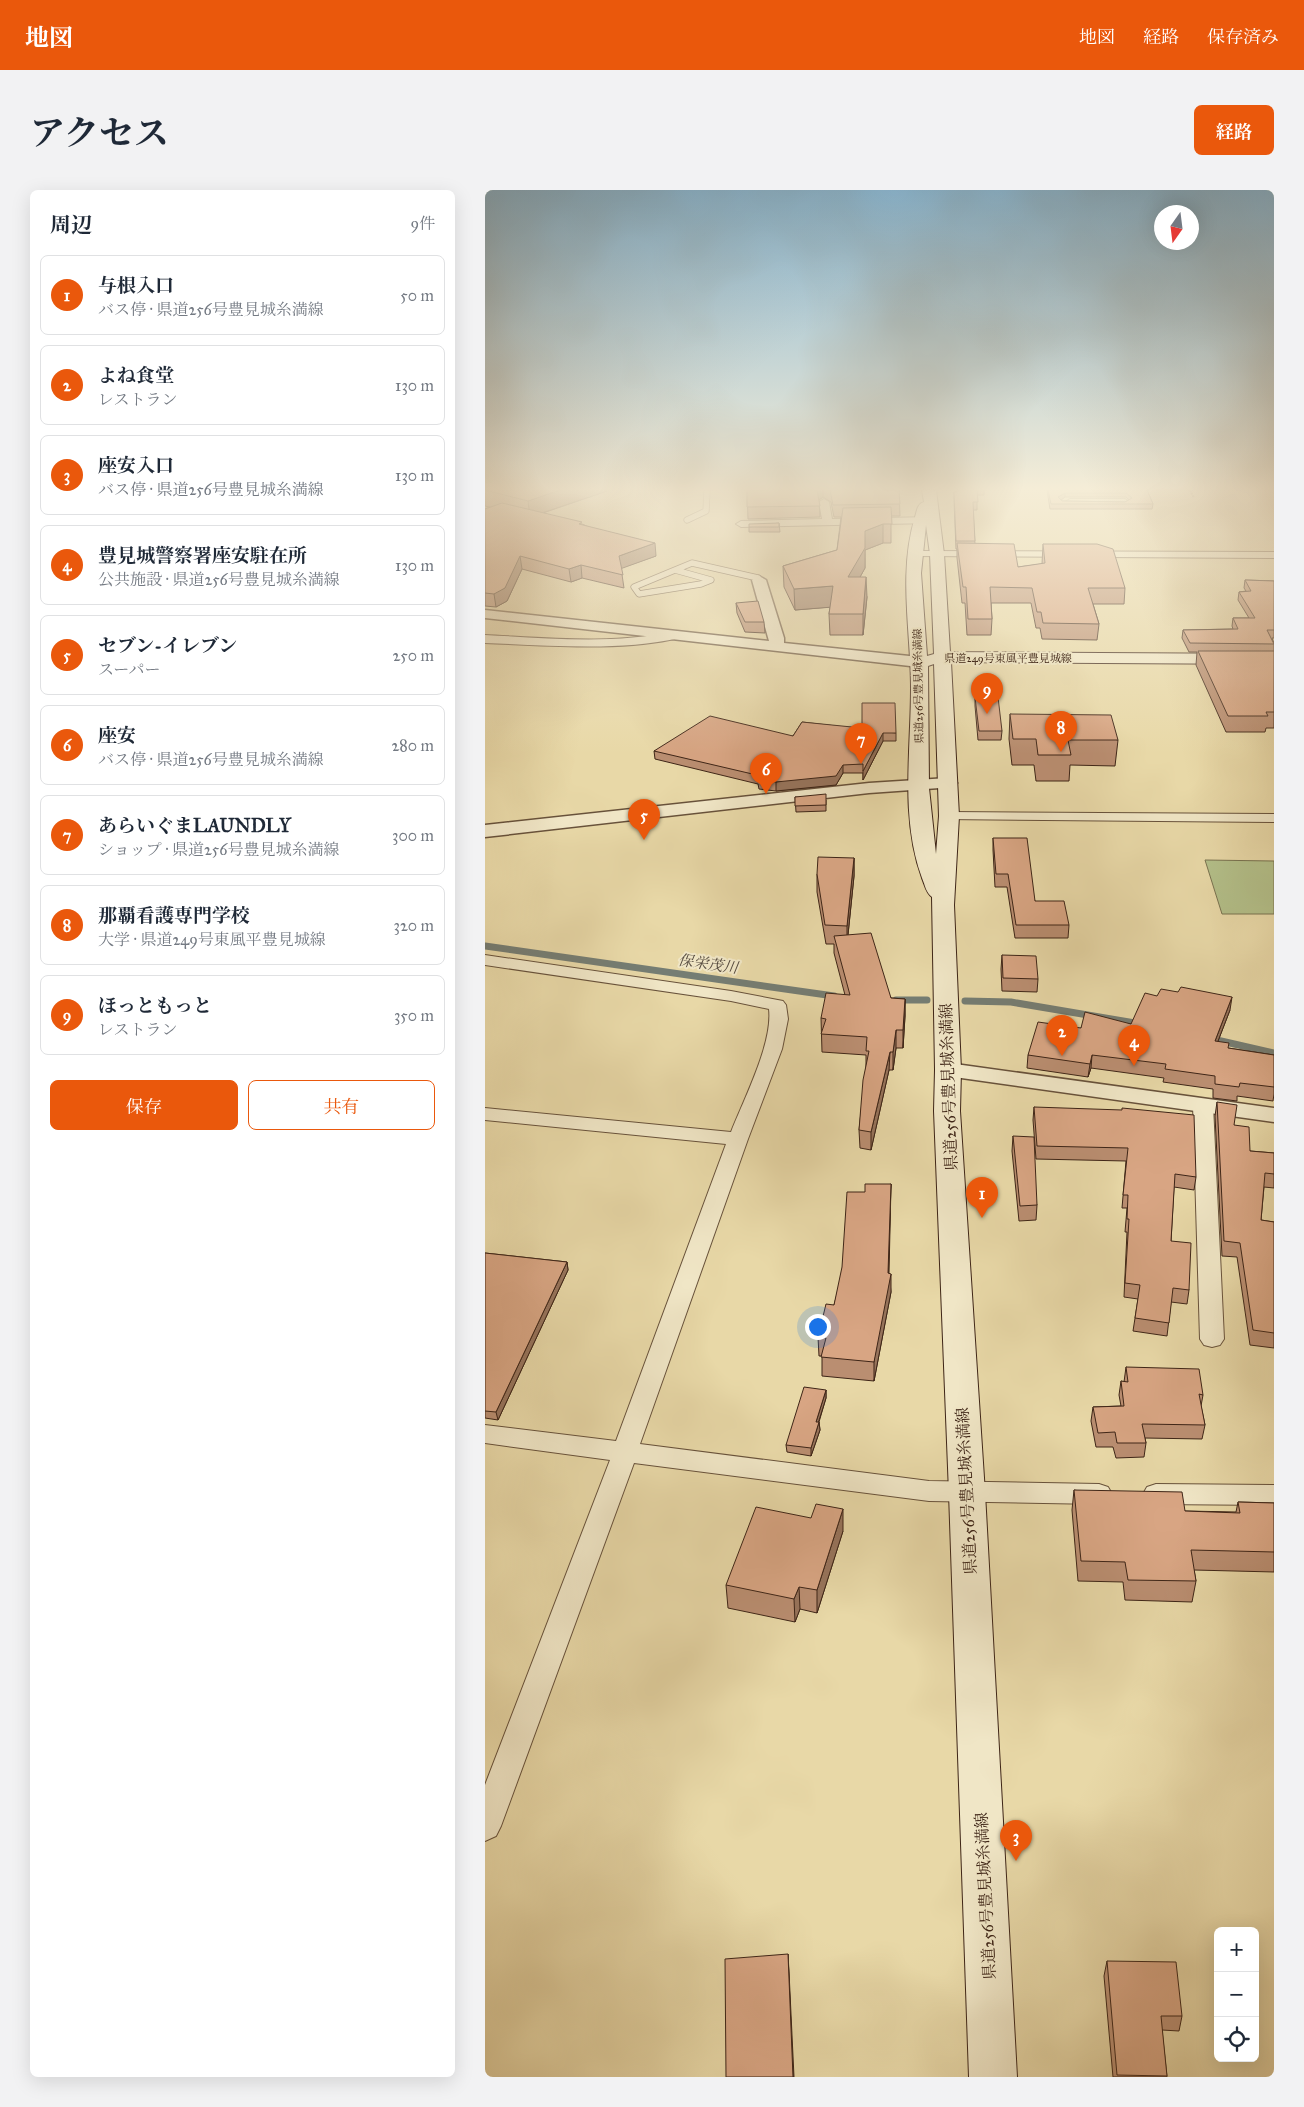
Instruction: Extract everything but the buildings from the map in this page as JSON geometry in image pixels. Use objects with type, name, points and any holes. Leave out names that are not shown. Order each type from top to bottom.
[{"type":"main road","name":"県道256号豊見城糸満線","points":[[916,578],[920,785],[924,850],[943,905]]},
{"type":"main road","name":"県道256号豊見城糸満線","points":[[938,578],[949,816],[943,905],[948,1070],[947,1111],[967,1493],[993,2077]]},
{"type":"main road","name":"県道249号東風平豊見城線","points":[[919,662],[1274,659]]},
{"type":"main road","name":"県道249号東風平豊見城線","points":[[943,662],[1274,668]]},
{"type":"street","points":[[758,579],[777,638],[776,646]]},
{"type":"street","points":[[485,614],[919,662]]},
{"type":"street","points":[[485,639],[552,642],[648,642],[675,635]]},
{"type":"street","points":[[485,831],[869,788],[948,783]]},
{"type":"street","points":[[949,816],[1274,818]]},
{"type":"street","points":[[485,960],[731,996],[777,1005],[779,1018],[773,1049],[738,1139],[625,1452],[485,1826]]},
{"type":"street","points":[[948,1070],[1274,1115]]},
{"type":"street","points":[[1203,1105],[1213,1338]]},
{"type":"street","points":[[485,1114],[738,1139]]},
{"type":"street","points":[[485,1434],[929,1491],[967,1493],[1274,1495]]},
{"type":"lane","points":[[655,578],[633,586],[639,594],[701,584],[711,580],[704,578]]},
{"type":"green space","points":[[1205,860],[1274,861],[1274,914],[1222,914]]},
{"type":"waterway","name":"保栄茂川","points":[[485,946],[834,996]]},
{"type":"waterway","name":"保栄茂川","points":[[896,1000],[927,1000]]},
{"type":"waterway","name":"保栄茂川","points":[[965,1001],[1011,1002],[1141,1024]]},
{"type":"waterway","name":"保栄茂川","points":[[1208,1038],[1274,1053]]},
{"type":"place","name":"ほっともっと","points":[[987,714]]},
{"type":"place","name":"那覇看護専門学校","points":[[1061,752]]},
{"type":"place","name":"あらいぐまLAUNDLY","points":[[861,764]]},
{"type":"place","name":"座安","points":[[766,794]]},
{"type":"place","name":"セブン-イレブン","points":[[644,840]]},
{"type":"place","name":"よね食堂","points":[[1062,1056]]},
{"type":"place","name":"豊見城警察署座安駐在所","points":[[1134,1066]]},
{"type":"place","name":"与根入口","points":[[982,1218]]},
{"type":"place","name":"座安入口","points":[[1016,1861]]}]
